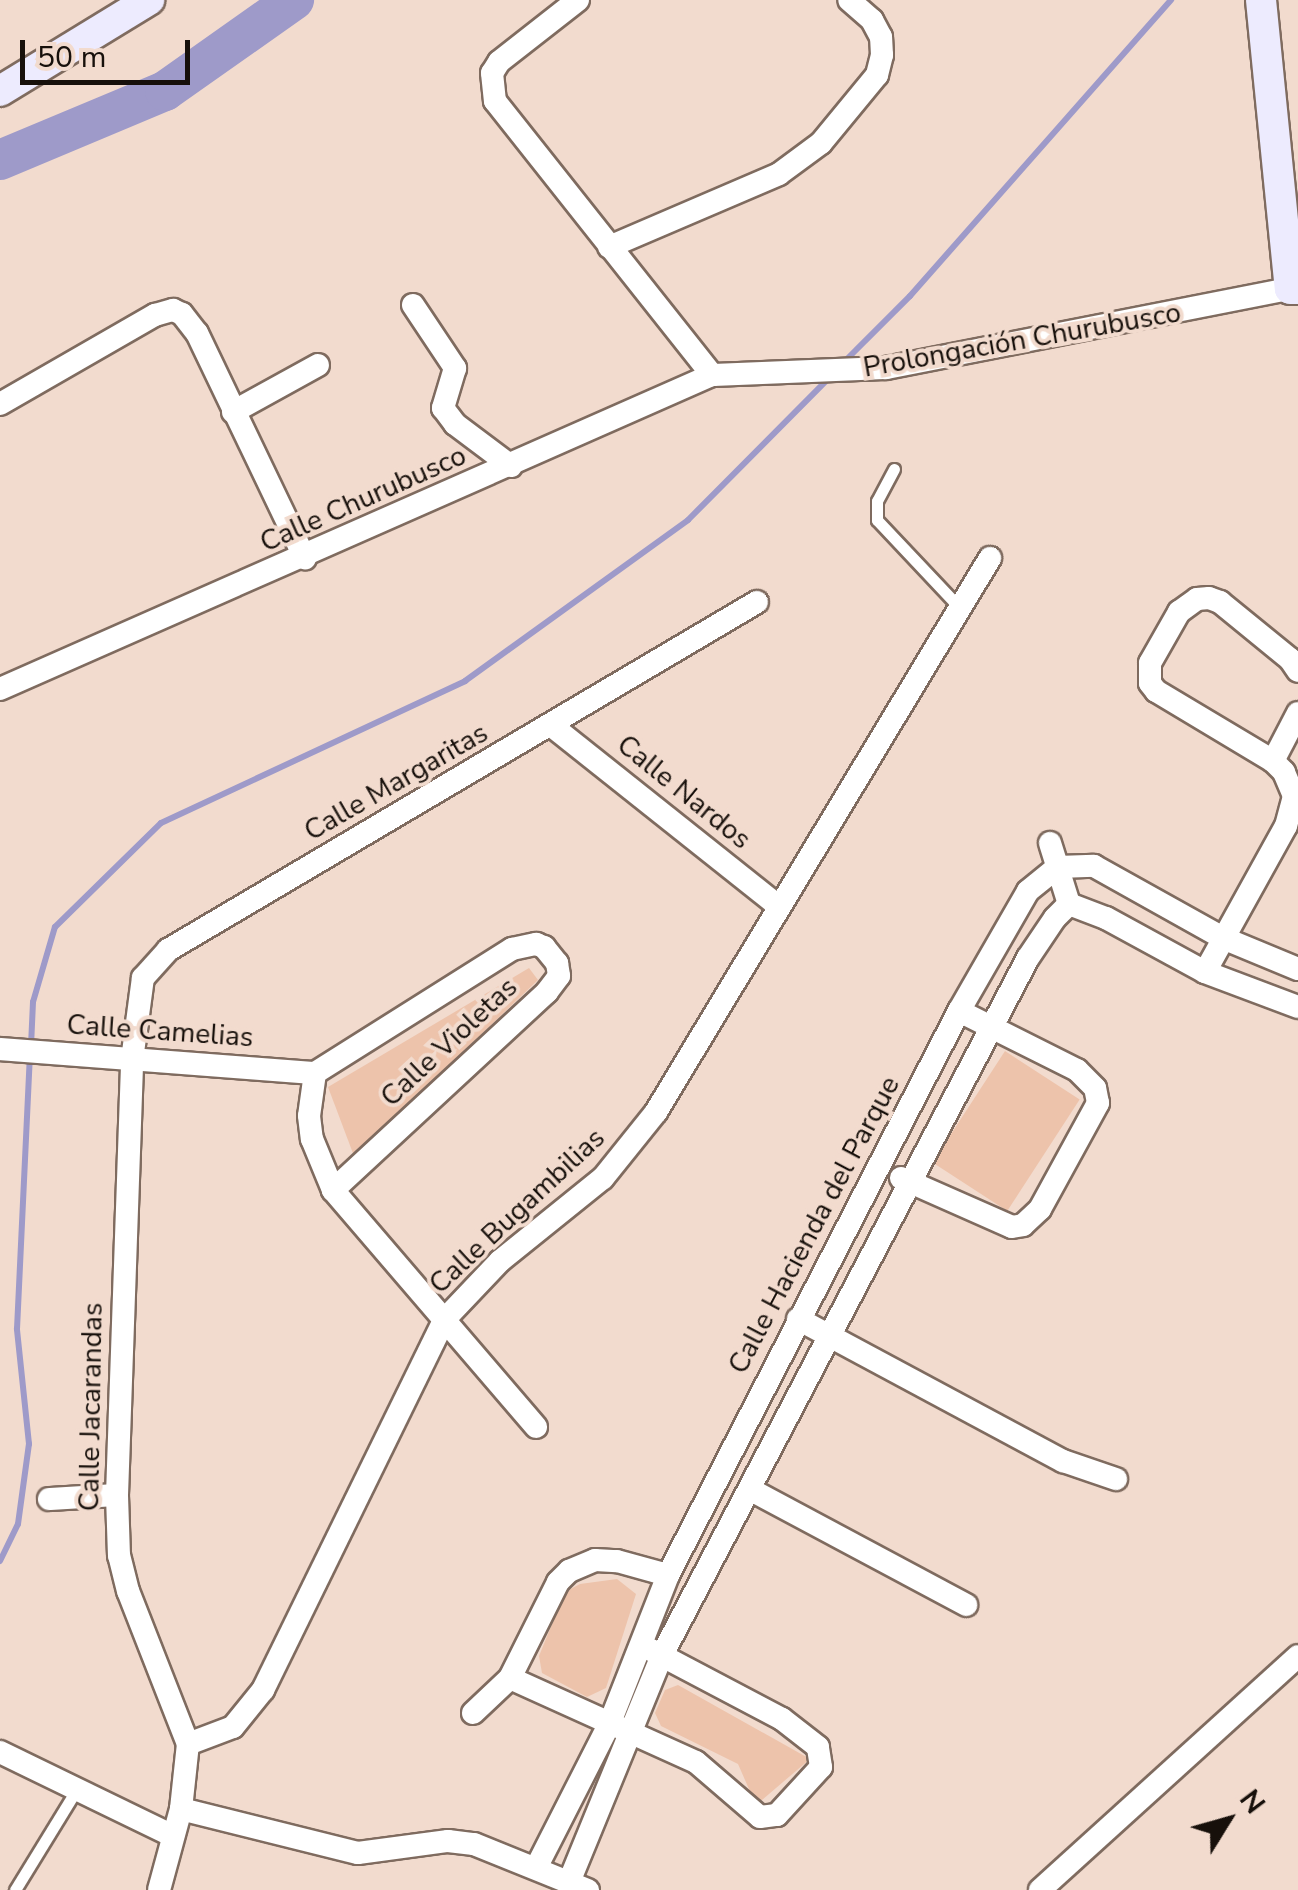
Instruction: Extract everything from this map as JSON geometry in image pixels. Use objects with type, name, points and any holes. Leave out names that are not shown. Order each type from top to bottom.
[{"type":"main road","points":[[0,91],[149,0]]},
{"type":"main road","name":"Prolongación Churubusco","points":[[1262,0],[1294,289]]},
{"type":"street","points":[[578,0],[499,62],[490,86],[496,101],[712,375]]},
{"type":"street","points":[[609,247],[778,174],[821,143],[878,75],[882,55],[881,37],[872,20],[848,0]]},
{"type":"street","name":"Prolongación Churubusco","points":[[752,377],[886,368],[1294,289]]},
{"type":"street","points":[[413,306],[455,368],[442,408],[455,424],[511,466]]},
{"type":"street","points":[[0,404],[163,311],[172,310],[191,322],[305,558]]},
{"type":"street","points":[[233,412],[318,365]]},
{"type":"street","name":"Calle Churubusco","points":[[0,689],[305,558],[712,375],[752,377]]},
{"type":"street","name":"Calle Bugambilias","points":[[188,1744],[233,1727],[263,1690],[444,1320],[500,1261],[604,1178],[656,1112],[990,558]]},
{"type":"street","points":[[1205,972],[1292,808],[1290,782],[1274,761],[1164,698],[1150,683],[1150,663],[1179,612],[1197,599],[1209,598],[1290,659],[1298,671]]},
{"type":"street","name":"Calle Margaritas","points":[[132,1060],[142,978],[168,950],[757,602]]},
{"type":"street","points":[[1274,761],[1298,713]]},
{"type":"street","name":"Calle Nardos","points":[[552,726],[778,906]]},
{"type":"street","points":[[1050,843],[1069,904]]},
{"type":"street","points":[[1058,867],[1094,866],[1222,938],[1298,970]]},
{"type":"street","name":"Calle Hacienda del Parque","points":[[536,1868],[609,1725],[668,1574],[959,1010],[1021,901],[1058,867]]},
{"type":"street","points":[[1069,904],[1106,918],[1205,972],[1298,1006]]},
{"type":"street","points":[[181,1809],[358,1853],[448,1841],[496,1850],[578,1886],[662,1655],[1041,935],[1069,904]]},
{"type":"street","name":"Calle Violetas","points":[[315,1073],[512,949],[536,944],[544,947],[557,963],[559,976],[547,992],[333,1190]]},
{"type":"street","points":[[880,1168],[1012,1226],[1023,1225],[1040,1209],[1098,1104],[1088,1078],[959,1010]]},
{"type":"street","name":"Calle Camelias","points":[[0,1049],[315,1073]]},
{"type":"street","name":"Calle Jacarandas","points":[[132,1060],[117,1495],[119,1556],[128,1590],[188,1744]]},
{"type":"street","points":[[315,1073],[308,1116],[312,1139],[333,1190],[536,1428]]},
{"type":"street","points":[[798,1319],[1063,1461],[1116,1479]]},
{"type":"street","points":[[751,1490],[966,1605]]},
{"type":"street","points":[[49,1499],[117,1495]]},
{"type":"street","points":[[474,1713],[510,1678],[558,1582],[569,1570],[595,1560],[617,1561],[668,1574]]},
{"type":"street","points":[[510,1678],[712,1772],[760,1818],[777,1816],[821,1767],[822,1756],[811,1740],[782,1719],[640,1645]]},
{"type":"street","points":[[1040,1890],[1298,1656]]},
{"type":"street","points":[[159,1890],[181,1809],[188,1744]]},
{"type":"street","points":[[0,1752],[174,1836]]},
{"type":"lane","points":[[894,469],[877,502],[877,520],[958,606]]},
{"type":"lane","points":[[15,1890],[77,1790]]},
{"type":"shaded area","points":[[529,968],[538,980],[354,1156],[328,1087]]},
{"type":"shaded area","points":[[1005,1051],[1080,1099],[1007,1211],[933,1163]]},
{"type":"shaded area","points":[[617,1579],[636,1594],[606,1688],[587,1697],[542,1673],[539,1656],[565,1592],[580,1584]]},
{"type":"shaded area","points":[[678,1685],[810,1759],[756,1805],[738,1764],[661,1726],[655,1713],[665,1690]]},
{"type":"waterway","points":[[0,160],[165,91],[294,0]]},
{"type":"waterway","points":[[842,364],[910,296],[1171,0]]},
{"type":"waterway","points":[[31,1046],[33,1002],[55,927],[161,823],[465,681],[688,520],[830,377]]},
{"type":"waterway","points":[[0,1561],[18,1524],[29,1444],[17,1329],[30,1058]]}]
